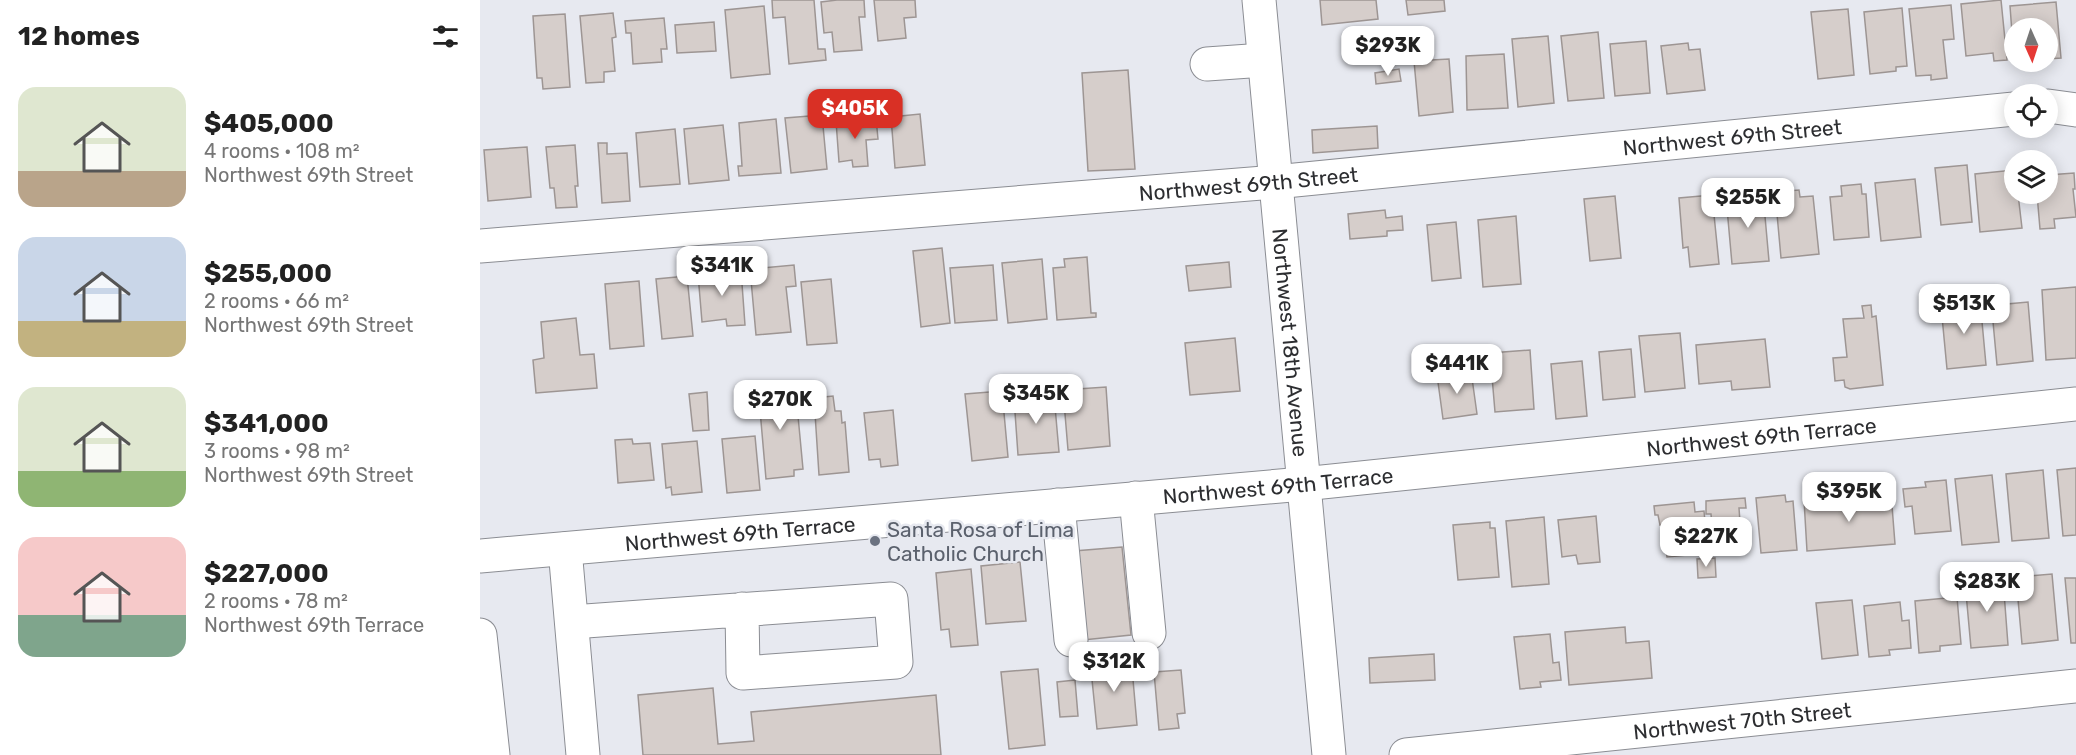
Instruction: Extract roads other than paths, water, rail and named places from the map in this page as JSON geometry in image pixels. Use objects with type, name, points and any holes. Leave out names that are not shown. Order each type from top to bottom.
[{"type":"street","name":"Northwest 18th Avenue","points":[[1258,0],[1329,755]]},
{"type":"street","points":[[1208,64],[1264,60]]},
{"type":"street","points":[[2058,107],[2076,110]]},
{"type":"street","name":"Northwest 69th Street","points":[[480,246],[1275,182],[2004,110]]},
{"type":"street","name":"Northwest 69th Terrace","points":[[480,556],[1303,484],[2076,404]]},
{"type":"street","points":[[1136,498],[1149,633]]},
{"type":"street","points":[[1058,505],[1071,640]]},
{"type":"street","points":[[565,549],[583,755]]},
{"type":"street","points":[[572,622],[742,609],[891,599],[896,662],[743,674],[742,609]]},
{"type":"street","points":[[480,635],[493,755]]},
{"type":"street","name":"Northwest 70th Street","points":[[1406,755],[2076,686]]},
{"type":"place","name":"Santa Rosa of Lima Catholic Church","points":[[875,541]]}]
